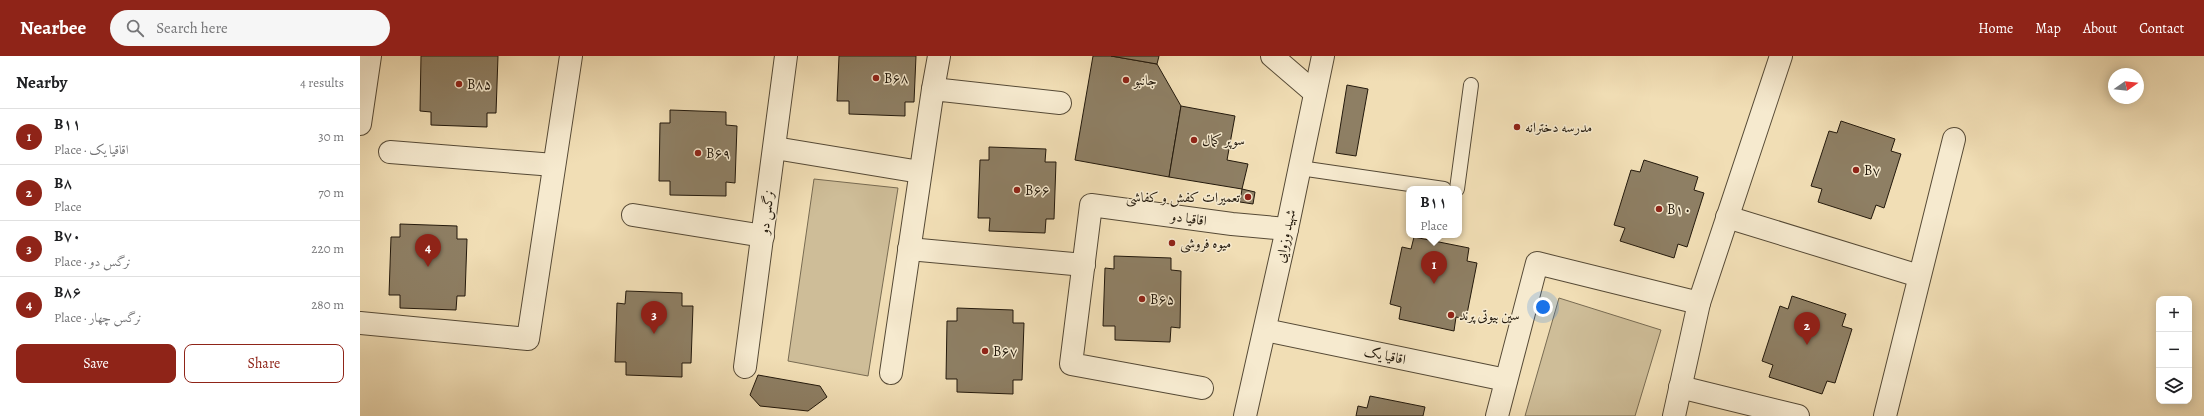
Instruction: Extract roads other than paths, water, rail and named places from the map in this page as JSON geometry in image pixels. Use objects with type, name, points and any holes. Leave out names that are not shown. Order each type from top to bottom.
[{"type":"street","points":[[360,124],[370,56]]},
{"type":"street","points":[[360,323],[528,339],[570,56]]},
{"type":"street","name":"نرگس دو","points":[[745,367],[786,56]]},
{"type":"street","points":[[891,373],[920,172],[933,89],[940,56]]},
{"type":"street","points":[[1272,56],[1315,93]]},
{"type":"street","name":"شهید وزوایی","points":[[1246,416],[1323,56]]},
{"type":"street","points":[[1674,416],[1699,303],[1781,56]]},
{"type":"street","points":[[933,89],[1060,103]]},
{"type":"street","points":[[1885,416],[1954,139]]},
{"type":"street","points":[[775,148],[920,172]]},
{"type":"street","points":[[390,152],[554,165]]},
{"type":"street","name":"اقاقیا دو","points":[[1084,265],[1091,205],[1232,224],[1287,229]]},
{"type":"street","points":[[634,215],[763,236]]},
{"type":"street","points":[[1727,217],[1919,276]]},
{"type":"street","points":[[909,249],[1084,265],[1071,364],[1202,388]]},
{"type":"street","points":[[1497,416],[1537,263],[1699,303]]},
{"type":"street","name":"اقاقیا یک","points":[[1265,330],[1506,380]]},
{"type":"street","points":[[1680,386],[1798,416]]},
{"type":"lane","points":[[1457,186],[1471,85]]},
{"type":"lane","points":[[1300,168],[1423,186]]},
{"type":"place","name":"B۶۸","points":[[876,78]]},
{"type":"place","name":"جانبو","points":[[1126,80]]},
{"type":"place","name":"B۸۵","points":[[459,84]]},
{"type":"place","name":"مدرسه دخترانه","points":[[1517,127]]},
{"type":"place","name":"سوپر کمال","points":[[1194,140]]},
{"type":"place","name":"B۶۹","points":[[698,153]]},
{"type":"place","name":"B۷","points":[[1856,170]]},
{"type":"place","name":"B۶۶","points":[[1017,190]]},
{"type":"place","name":"تعمیرات کفش و کفاشی","points":[[1248,197]]},
{"type":"place","name":"B۱۰","points":[[1659,209]]},
{"type":"place","name":"میوه فروشی","points":[[1172,243]]},
{"type":"place","name":"B۸۶","points":[[428,267]]},
{"type":"place","name":"B۱۱","points":[[1434,284]]},
{"type":"place","name":"B۶۵","points":[[1142,299]]},
{"type":"place","name":"سین بیوتی پرند","points":[[1451,315]]},
{"type":"place","name":"B۷۰","points":[[654,334]]},
{"type":"place","name":"B۸","points":[[1807,345]]},
{"type":"place","name":"B۶۷","points":[[985,351]]}]
